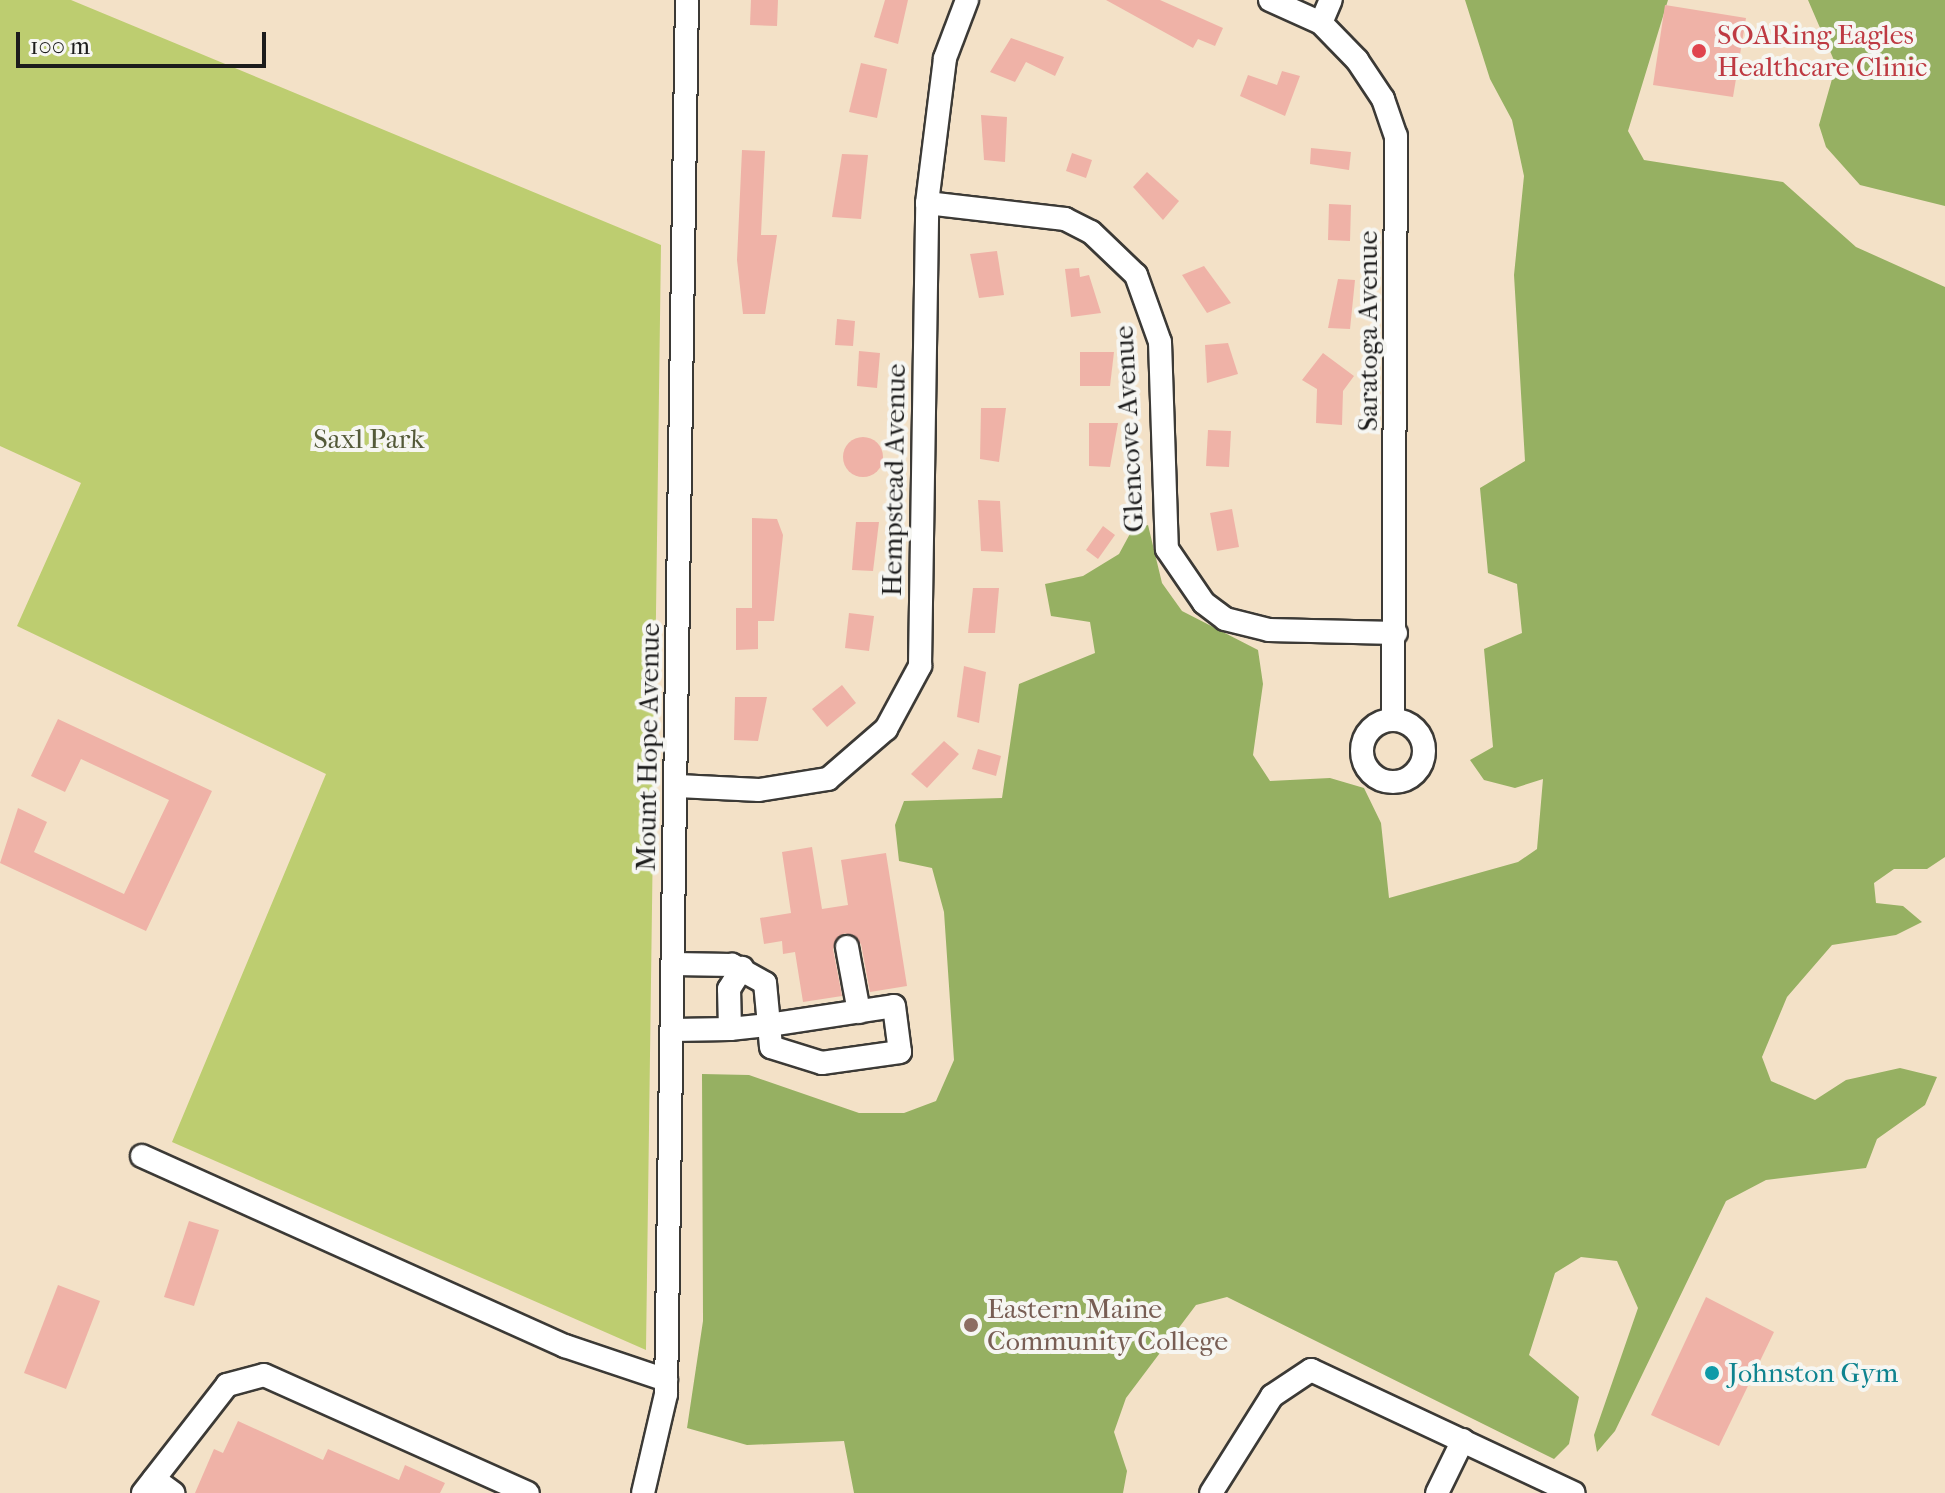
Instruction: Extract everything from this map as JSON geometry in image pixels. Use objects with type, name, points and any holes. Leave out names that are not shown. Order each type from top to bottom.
[{"type":"street","name":"Mount Hope Avenue","points":[[643,1493],[666,1380],[678,786],[687,0]]},
{"type":"street","name":"Hempstead Avenue","points":[[678,786],[759,790],[828,779],[886,729],[920,666],[927,203],[945,58],[967,0]]},
{"type":"street","name":"Saratoga Avenue","points":[[1270,0],[1321,23],[1383,99],[1396,136],[1396,633],[1393,720]]},
{"type":"street","points":[[1321,23],[1331,0]]},
{"type":"street","name":"Glencove Avenue","points":[[927,203],[1065,219],[1091,232],[1136,275],[1160,342],[1167,549],[1204,603],[1225,619],[1269,630],[1396,633]]},
{"type":"street","points":[[847,947],[859,1012]]},
{"type":"street","points":[[673,1030],[769,1025],[894,1006],[900,1052],[822,1063],[771,1047],[769,1025],[765,983],[742,968],[674,964]]},
{"type":"street","points":[[730,1029],[729,989],[742,968]]},
{"type":"street","points":[[142,1156],[565,1346],[666,1380]]},
{"type":"street","points":[[1211,1493],[1272,1396],[1311,1370],[1574,1493]]},
{"type":"street","points":[[173,1493],[148,1486],[227,1385],[264,1375],[528,1493]]},
{"type":"street","points":[[1437,1493],[1463,1440]]},
{"type":"green space","name":"Saxl Park","points":[[0,0],[71,0],[661,245],[646,1350],[172,1142],[326,774],[17,626],[81,483],[0,446]]},
{"type":"green space","points":[[1465,0],[1668,0],[1628,131],[1644,160],[1783,182],[1856,247],[1945,287],[1945,857],[1927,869],[1894,869],[1874,883],[1876,903],[1903,906],[1922,922],[1896,935],[1832,945],[1787,997],[1762,1057],[1771,1081],[1815,1100],[1846,1080],[1900,1068],[1937,1077],[1925,1105],[1877,1139],[1866,1168],[1766,1180],[1726,1201],[1615,1431],[1597,1452],[1594,1435],[1638,1308],[1617,1261],[1581,1257],[1555,1273],[1529,1355],[1579,1397],[1569,1444],[1554,1459],[1227,1297],[1196,1305],[1126,1398],[1114,1432],[1127,1471],[1123,1493],[854,1493],[844,1441],[747,1445],[687,1428],[703,1321],[702,1074],[749,1075],[859,1113],[904,1113],[936,1101],[954,1060],[944,912],[932,868],[899,861],[895,825],[904,801],[1002,798],[1019,684],[1095,653],[1090,622],[1051,616],[1045,584],[1083,576],[1119,554],[1132,530],[1148,525],[1162,583],[1182,611],[1258,650],[1263,684],[1253,755],[1270,781],[1330,778],[1364,788],[1381,823],[1389,898],[1518,862],[1537,849],[1543,779],[1515,788],[1484,780],[1470,760],[1493,747],[1484,649],[1522,633],[1517,584],[1488,573],[1480,488],[1525,461],[1514,275],[1524,176],[1512,120],[1490,79]]},
{"type":"green space","points":[[1808,0],[1945,0],[1945,206],[1860,185],[1826,147],[1819,125],[1836,65]]},
{"type":"building","points":[[751,0],[778,0],[777,26],[750,25]]},
{"type":"building","points":[[885,0],[908,0],[898,44],[874,37]]},
{"type":"building","points":[[1106,0],[1160,0],[1223,28],[1215,46],[1198,39],[1193,48]]},
{"type":"building","name":"SOARing Eagles Healthcare Clinic","points":[[1665,5],[1746,18],[1733,97],[1653,85]]},
{"type":"building","points":[[1011,38],[1064,57],[1055,76],[1026,62],[1015,82],[990,72]]},
{"type":"building","points":[[861,63],[887,69],[877,118],[849,112]]},
{"type":"building","points":[[1282,71],[1300,76],[1285,116],[1240,96],[1248,75],[1277,85]]},
{"type":"building","points":[[981,115],[1007,117],[1005,162],[984,160]]},
{"type":"building","points":[[1311,148],[1351,152],[1349,170],[1310,164]]},
{"type":"building","points":[[742,150],[765,151],[761,235],[777,235],[765,314],[743,314],[737,260]]},
{"type":"building","points":[[1072,153],[1092,160],[1086,178],[1066,171]]},
{"type":"building","points":[[842,154],[868,155],[861,219],[832,217]]},
{"type":"building","points":[[1147,172],[1179,201],[1163,220],[1133,187]]},
{"type":"building","points":[[1329,204],[1351,205],[1350,241],[1328,240]]},
{"type":"building","points":[[997,251],[1004,295],[979,298],[970,254]]},
{"type":"building","points":[[1204,266],[1231,303],[1207,313],[1182,275]]},
{"type":"building","points":[[1079,268],[1080,277],[1089,275],[1101,313],[1071,317],[1065,269]]},
{"type":"building","points":[[1338,279],[1355,280],[1350,329],[1328,328]]},
{"type":"building","points":[[837,319],[855,321],[853,346],[835,345]]},
{"type":"building","points":[[1228,343],[1238,374],[1207,383],[1205,345]]},
{"type":"building","points":[[859,351],[880,353],[877,388],[857,386]]},
{"type":"building","points":[[1080,352],[1114,352],[1110,386],[1080,386]]},
{"type":"building","points":[[1323,353],[1354,376],[1343,391],[1342,425],[1316,423],[1317,389],[1302,380]]},
{"type":"building","points":[[981,408],[1006,408],[999,462],[980,459]]},
{"type":"building","points":[[1089,423],[1118,423],[1110,467],[1089,466]]},
{"type":"building","points":[[1208,430],[1231,431],[1229,467],[1206,466]]},
{"type":"building","points":[[863,437],[877,443],[883,457],[877,471],[863,477],[849,471],[843,457],[849,443]]},
{"type":"building","points":[[978,500],[1000,501],[1003,552],[981,551]]},
{"type":"building","points":[[1232,509],[1239,547],[1217,551],[1210,513]]},
{"type":"building","points":[[752,518],[777,519],[783,535],[774,621],[758,621],[758,649],[736,650],[736,608],[752,608]]},
{"type":"building","points":[[856,522],[879,522],[873,571],[852,570]]},
{"type":"building","points":[[1103,526],[1115,535],[1098,559],[1086,550]]},
{"type":"building","points":[[973,588],[999,588],[995,633],[968,633]]},
{"type":"building","points":[[849,613],[874,616],[869,651],[845,648]]},
{"type":"building","points":[[964,666],[986,672],[979,723],[957,717]]},
{"type":"building","points":[[842,685],[856,703],[827,727],[812,709]]},
{"type":"building","points":[[735,697],[767,697],[758,741],[734,740]]},
{"type":"building","points":[[58,719],[212,791],[146,931],[0,863],[18,808],[47,822],[34,852],[124,894],[169,800],[81,759],[65,792],[31,776]]},
{"type":"building","points":[[944,741],[959,754],[927,788],[911,774]]},
{"type":"building","points":[[978,749],[1001,756],[996,776],[972,769]]},
{"type":"building","points":[[812,847],[822,909],[848,905],[841,860],[886,853],[907,986],[870,992],[861,944],[845,933],[833,949],[842,996],[803,1002],[795,952],[783,954],[782,941],[764,944],[760,918],[791,913],[782,852]]},
{"type":"building","points":[[189,1221],[219,1230],[194,1306],[164,1297]]},
{"type":"building","points":[[58,1285],[100,1301],[66,1389],[24,1373]]},
{"type":"building","name":"Johnston Gym","points":[[1706,1297],[1774,1332],[1719,1446],[1651,1415]]},
{"type":"building","points":[[238,1421],[323,1460],[328,1449],[399,1480],[405,1465],[445,1483],[440,1493],[195,1493],[214,1449],[223,1453]]},
{"type":"place","name":"SOARing Eagles Healthcare Clinic","points":[[1699,51]]},
{"type":"place","name":"Eastern Maine Community College","points":[[971,1325]]},
{"type":"place","name":"Johnston Gym","points":[[1712,1373]]}]
